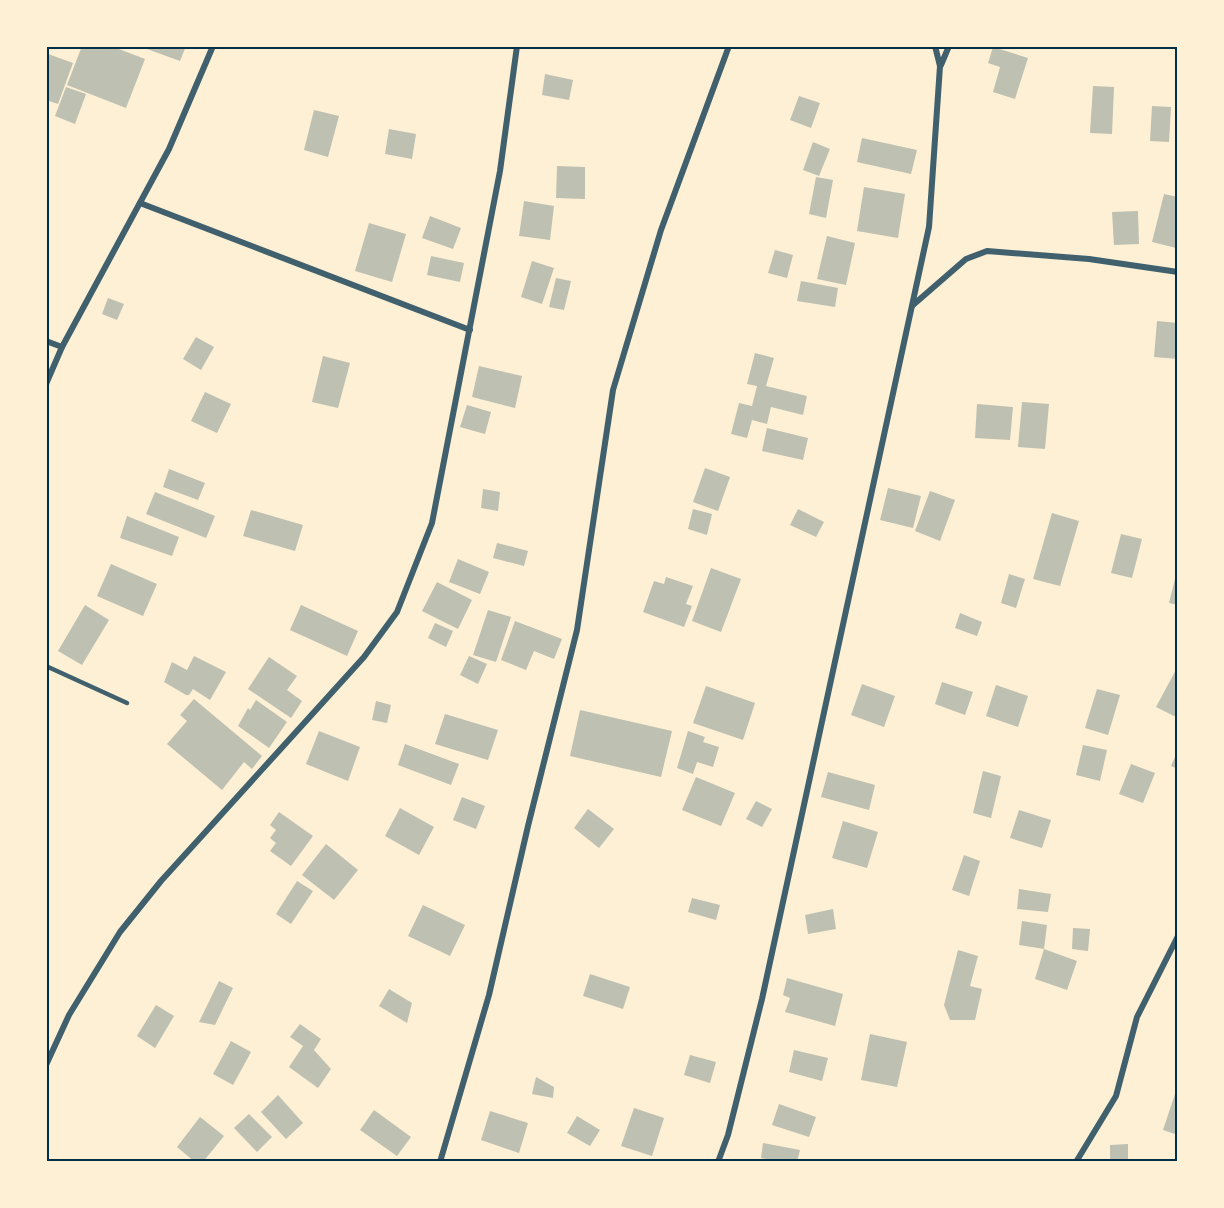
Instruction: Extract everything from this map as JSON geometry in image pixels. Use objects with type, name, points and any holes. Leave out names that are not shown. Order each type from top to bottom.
[{"type":"street","points":[[46,384],[62,347],[170,149],[213,46]]},
{"type":"street","points":[[46,1065],[69,1015],[120,932],[161,881],[364,657],[396,612],[432,524],[500,171],[517,46]]},
{"type":"street","points":[[440,1161],[489,995],[577,630],[613,390],[661,230],[729,46]]},
{"type":"street","points":[[718,1161],[728,1135],[762,999],[929,226],[940,66],[935,46]]},
{"type":"street","points":[[940,66],[949,46]]},
{"type":"street","points":[[140,203],[470,330]]},
{"type":"street","points":[[912,305],[966,259],[987,251],[1089,259],[1178,272]]},
{"type":"street","points":[[46,341],[62,347]]},
{"type":"street","points":[[1076,1161],[1116,1096],[1137,1017],[1178,936]]},
{"type":"lane","points":[[46,666],[127,703]]},
{"type":"building","points":[[82,46],[111,46],[145,59],[126,108],[67,85]]},
{"type":"building","points":[[148,46],[186,46],[180,61],[147,49]]},
{"type":"building","points":[[993,47],[1028,58],[1015,99],[993,92],[1000,67],[988,63]]},
{"type":"building","points":[[48,54],[73,63],[58,104],[46,100]]},
{"type":"building","points":[[545,74],[573,80],[569,100],[542,95]]},
{"type":"building","points":[[1093,86],[1114,87],[1112,134],[1090,133]]},
{"type":"building","points":[[66,87],[86,94],[75,124],[55,116]]},
{"type":"building","points":[[799,96],[820,103],[811,128],[790,120]]},
{"type":"building","points":[[1152,106],[1171,107],[1169,142],[1150,141]]},
{"type":"building","points":[[314,110],[339,116],[328,157],[304,150]]},
{"type":"building","points":[[389,129],[416,134],[412,159],[385,154]]},
{"type":"building","points":[[862,138],[917,150],[911,174],[857,162]]},
{"type":"building","points":[[813,142],[830,149],[819,176],[803,170]]},
{"type":"building","points":[[557,166],[585,167],[585,199],[556,198]]},
{"type":"building","points":[[816,177],[833,180],[826,218],[809,214]]},
{"type":"building","points":[[864,187],[905,194],[898,238],[857,231]]},
{"type":"building","points":[[1164,194],[1178,197],[1176,248],[1152,242]]},
{"type":"building","points":[[524,201],[554,206],[550,240],[519,236]]},
{"type":"building","points":[[1138,211],[1139,244],[1114,245],[1112,212]]},
{"type":"building","points":[[430,216],[461,228],[453,249],[422,238]]},
{"type":"building","points":[[369,223],[406,234],[392,282],[355,271]]},
{"type":"building","points":[[827,236],[855,243],[846,285],[817,279]]},
{"type":"building","points":[[775,250],[793,255],[787,278],[768,273]]},
{"type":"building","points":[[431,256],[464,263],[460,282],[427,275]]},
{"type":"building","points":[[532,261],[554,268],[542,304],[521,297]]},
{"type":"building","points":[[556,278],[571,281],[564,310],[549,307]]},
{"type":"building","points":[[801,281],[838,288],[835,307],[797,301]]},
{"type":"building","points":[[108,298],[124,304],[117,320],[102,314]]},
{"type":"building","points":[[1157,321],[1178,323],[1178,359],[1154,357]]},
{"type":"building","points":[[196,337],[214,347],[201,370],[183,359]]},
{"type":"building","points":[[755,353],[774,358],[766,386],[807,396],[803,415],[771,407],[767,424],[752,420],[747,438],[731,434],[739,403],[752,406],[757,386],[747,384]]},
{"type":"building","points":[[323,356],[350,363],[338,408],[312,402]]},
{"type":"building","points":[[479,366],[522,376],[515,408],[472,397]]},
{"type":"building","points":[[205,392],[231,404],[217,433],[191,421]]},
{"type":"building","points":[[1022,402],[1049,404],[1045,449],[1018,447]]},
{"type":"building","points":[[977,404],[1013,407],[1010,440],[975,438]]},
{"type":"building","points":[[467,405],[491,412],[485,434],[460,427]]},
{"type":"building","points":[[767,428],[808,438],[803,460],[762,451]]},
{"type":"building","points":[[705,468],[730,477],[718,511],[693,502]]},
{"type":"building","points":[[169,469],[205,483],[198,500],[163,487]]},
{"type":"building","points":[[888,488],[921,496],[913,528],[880,520]]},
{"type":"building","points":[[483,489],[500,492],[498,511],[481,508]]},
{"type":"building","points":[[930,491],[955,500],[940,541],[915,531]]},
{"type":"building","points":[[155,492],[215,516],[206,538],[146,514]]},
{"type":"building","points":[[693,509],[712,514],[707,535],[688,529]]},
{"type":"building","points":[[798,509],[824,522],[816,537],[790,525]]},
{"type":"building","points":[[251,510],[303,525],[295,551],[243,536]]},
{"type":"building","points":[[1052,513],[1079,521],[1060,586],[1033,579]]},
{"type":"building","points":[[127,516],[179,537],[172,556],[120,538]]},
{"type":"building","points":[[1121,534],[1142,539],[1132,578],[1111,573]]},
{"type":"building","points":[[497,543],[528,551],[524,566],[493,558]]},
{"type":"building","points":[[458,559],[489,572],[480,594],[449,582]]},
{"type":"building","points":[[111,564],[157,584],[143,616],[97,596]]},
{"type":"building","points":[[711,568],[741,579],[721,632],[692,621]]},
{"type":"building","points":[[1178,571],[1178,605],[1169,603]]},
{"type":"building","points":[[1009,574],[1025,579],[1016,608],[1001,603]]},
{"type":"building","points":[[666,577],[693,586],[686,604],[692,606],[684,627],[643,612],[654,581],[664,584]]},
{"type":"building","points":[[437,582],[472,600],[458,629],[422,611]]},
{"type":"building","points":[[85,605],[109,620],[82,665],[58,651]]},
{"type":"building","points":[[301,605],[358,631],[347,656],[290,630]]},
{"type":"building","points":[[488,610],[511,617],[496,662],[473,655]]},
{"type":"building","points":[[960,613],[982,622],[977,636],[955,628]]},
{"type":"building","points":[[515,621],[562,639],[554,659],[534,651],[526,670],[501,660]]},
{"type":"building","points":[[435,623],[453,631],[446,647],[428,638]]},
{"type":"building","points":[[194,656],[226,672],[210,700],[193,689],[189,695],[186,695],[164,682],[172,662],[187,670]]},
{"type":"building","points":[[469,656],[487,664],[478,684],[460,675]]},
{"type":"building","points":[[269,657],[297,676],[287,690],[302,701],[291,718],[248,689]]},
{"type":"building","points":[[1178,666],[1178,718],[1156,707]]},
{"type":"building","points":[[942,682],[973,692],[965,715],[935,704]]},
{"type":"building","points":[[862,684],[895,696],[884,727],[851,715]]},
{"type":"building","points":[[996,685],[1028,696],[1018,727],[986,716]]},
{"type":"building","points":[[706,686],[755,703],[743,740],[693,723]]},
{"type":"building","points":[[1097,689],[1120,695],[1108,735],[1085,728]]},
{"type":"building","points":[[194,699],[262,756],[252,769],[244,762],[222,790],[167,744],[187,721],[180,715]]},
{"type":"building","points":[[256,700],[287,722],[269,748],[238,726],[248,708],[250,710]]},
{"type":"building","points":[[376,701],[391,705],[387,723],[372,720]]},
{"type":"building","points":[[580,710],[672,731],[661,777],[570,756]]},
{"type":"building","points":[[445,714],[498,730],[488,760],[435,744]]},
{"type":"building","points":[[319,731],[360,747],[348,781],[306,764]]},
{"type":"building","points":[[688,731],[705,737],[703,742],[719,747],[713,767],[697,762],[693,774],[677,768]]},
{"type":"building","points":[[405,744],[459,764],[451,785],[398,765]]},
{"type":"building","points":[[1083,745],[1107,750],[1100,781],[1076,775]]},
{"type":"building","points":[[1178,750],[1178,769],[1171,766]]},
{"type":"building","points":[[1131,764],[1155,773],[1143,803],[1119,794]]},
{"type":"building","points":[[983,771],[1001,776],[991,818],[973,813]]},
{"type":"building","points":[[828,772],[875,785],[869,810],[821,797]]},
{"type":"building","points":[[696,777],[735,793],[721,826],[682,810]]},
{"type":"building","points":[[462,797],[485,806],[476,829],[453,820]]},
{"type":"building","points":[[756,801],[772,809],[762,827],[746,819]]},
{"type":"building","points":[[400,808],[434,827],[419,855],[385,836]]},
{"type":"building","points":[[588,809],[614,829],[599,848],[574,828]]},
{"type":"building","points":[[1019,810],[1051,820],[1042,848],[1010,838]]},
{"type":"building","points":[[279,812],[313,836],[291,866],[270,851],[276,843],[270,838],[276,830],[270,825]]},
{"type":"building","points":[[843,821],[878,832],[867,868],[832,858]]},
{"type":"building","points":[[326,844],[358,870],[334,900],[302,875]]},
{"type":"building","points":[[964,855],[980,861],[969,896],[952,890]]},
{"type":"building","points":[[297,881],[313,891],[291,924],[276,914]]},
{"type":"building","points":[[1019,889],[1051,894],[1048,912],[1017,909]]},
{"type":"building","points":[[692,898],[720,905],[716,920],[688,912]]},
{"type":"building","points":[[423,905],[465,925],[450,956],[408,936]]},
{"type":"building","points":[[833,909],[836,929],[808,934],[805,915]]},
{"type":"building","points":[[1022,921],[1047,925],[1044,949],[1019,945]]},
{"type":"building","points":[[1073,928],[1090,929],[1088,951],[1072,949]]},
{"type":"building","points":[[1044,949],[1077,961],[1067,990],[1035,979]]},
{"type":"building","points":[[958,950],[978,956],[970,986],[982,989],[975,1020],[950,1020],[944,1005]]},
{"type":"building","points":[[590,974],[630,987],[623,1009],[583,996]]},
{"type":"building","points":[[787,978],[843,994],[835,1026],[785,1012],[790,998],[783,995]]},
{"type":"building","points":[[219,981],[233,988],[215,1025],[199,1022]]},
{"type":"building","points":[[389,989],[412,1003],[407,1023],[379,1006]]},
{"type":"building","points":[[156,1005],[174,1016],[155,1048],[137,1036]]},
{"type":"building","points":[[300,1024],[321,1039],[314,1050],[331,1069],[318,1088],[289,1067],[303,1046],[290,1037]]},
{"type":"building","points":[[870,1034],[907,1042],[897,1087],[861,1080]]},
{"type":"building","points":[[231,1041],[251,1052],[233,1085],[213,1074]]},
{"type":"building","points":[[794,1050],[828,1058],[822,1081],[789,1072]]},
{"type":"building","points":[[690,1055],[716,1062],[710,1083],[684,1075]]},
{"type":"building","points":[[536,1077],[554,1087],[553,1098],[532,1094]]},
{"type":"building","points":[[1175,1094],[1178,1095],[1178,1135],[1163,1130]]},
{"type":"building","points":[[278,1095],[303,1123],[286,1139],[261,1112]]},
{"type":"building","points":[[779,1104],[816,1117],[809,1137],[772,1125]]},
{"type":"building","points":[[634,1108],[664,1118],[652,1156],[621,1146]]},
{"type":"building","points":[[374,1110],[411,1137],[397,1156],[360,1130]]},
{"type":"building","points":[[490,1111],[528,1123],[519,1153],[481,1140]]},
{"type":"building","points":[[249,1114],[272,1137],[257,1152],[234,1128]]},
{"type":"building","points":[[577,1116],[600,1130],[590,1146],[567,1133]]},
{"type":"building","points":[[200,1117],[224,1136],[203,1162],[195,1162],[177,1147]]},
{"type":"building","points":[[763,1143],[800,1150],[797,1162],[761,1158]]},
{"type":"building","points":[[1128,1144],[1128,1162],[1110,1162],[1110,1145]]}]
